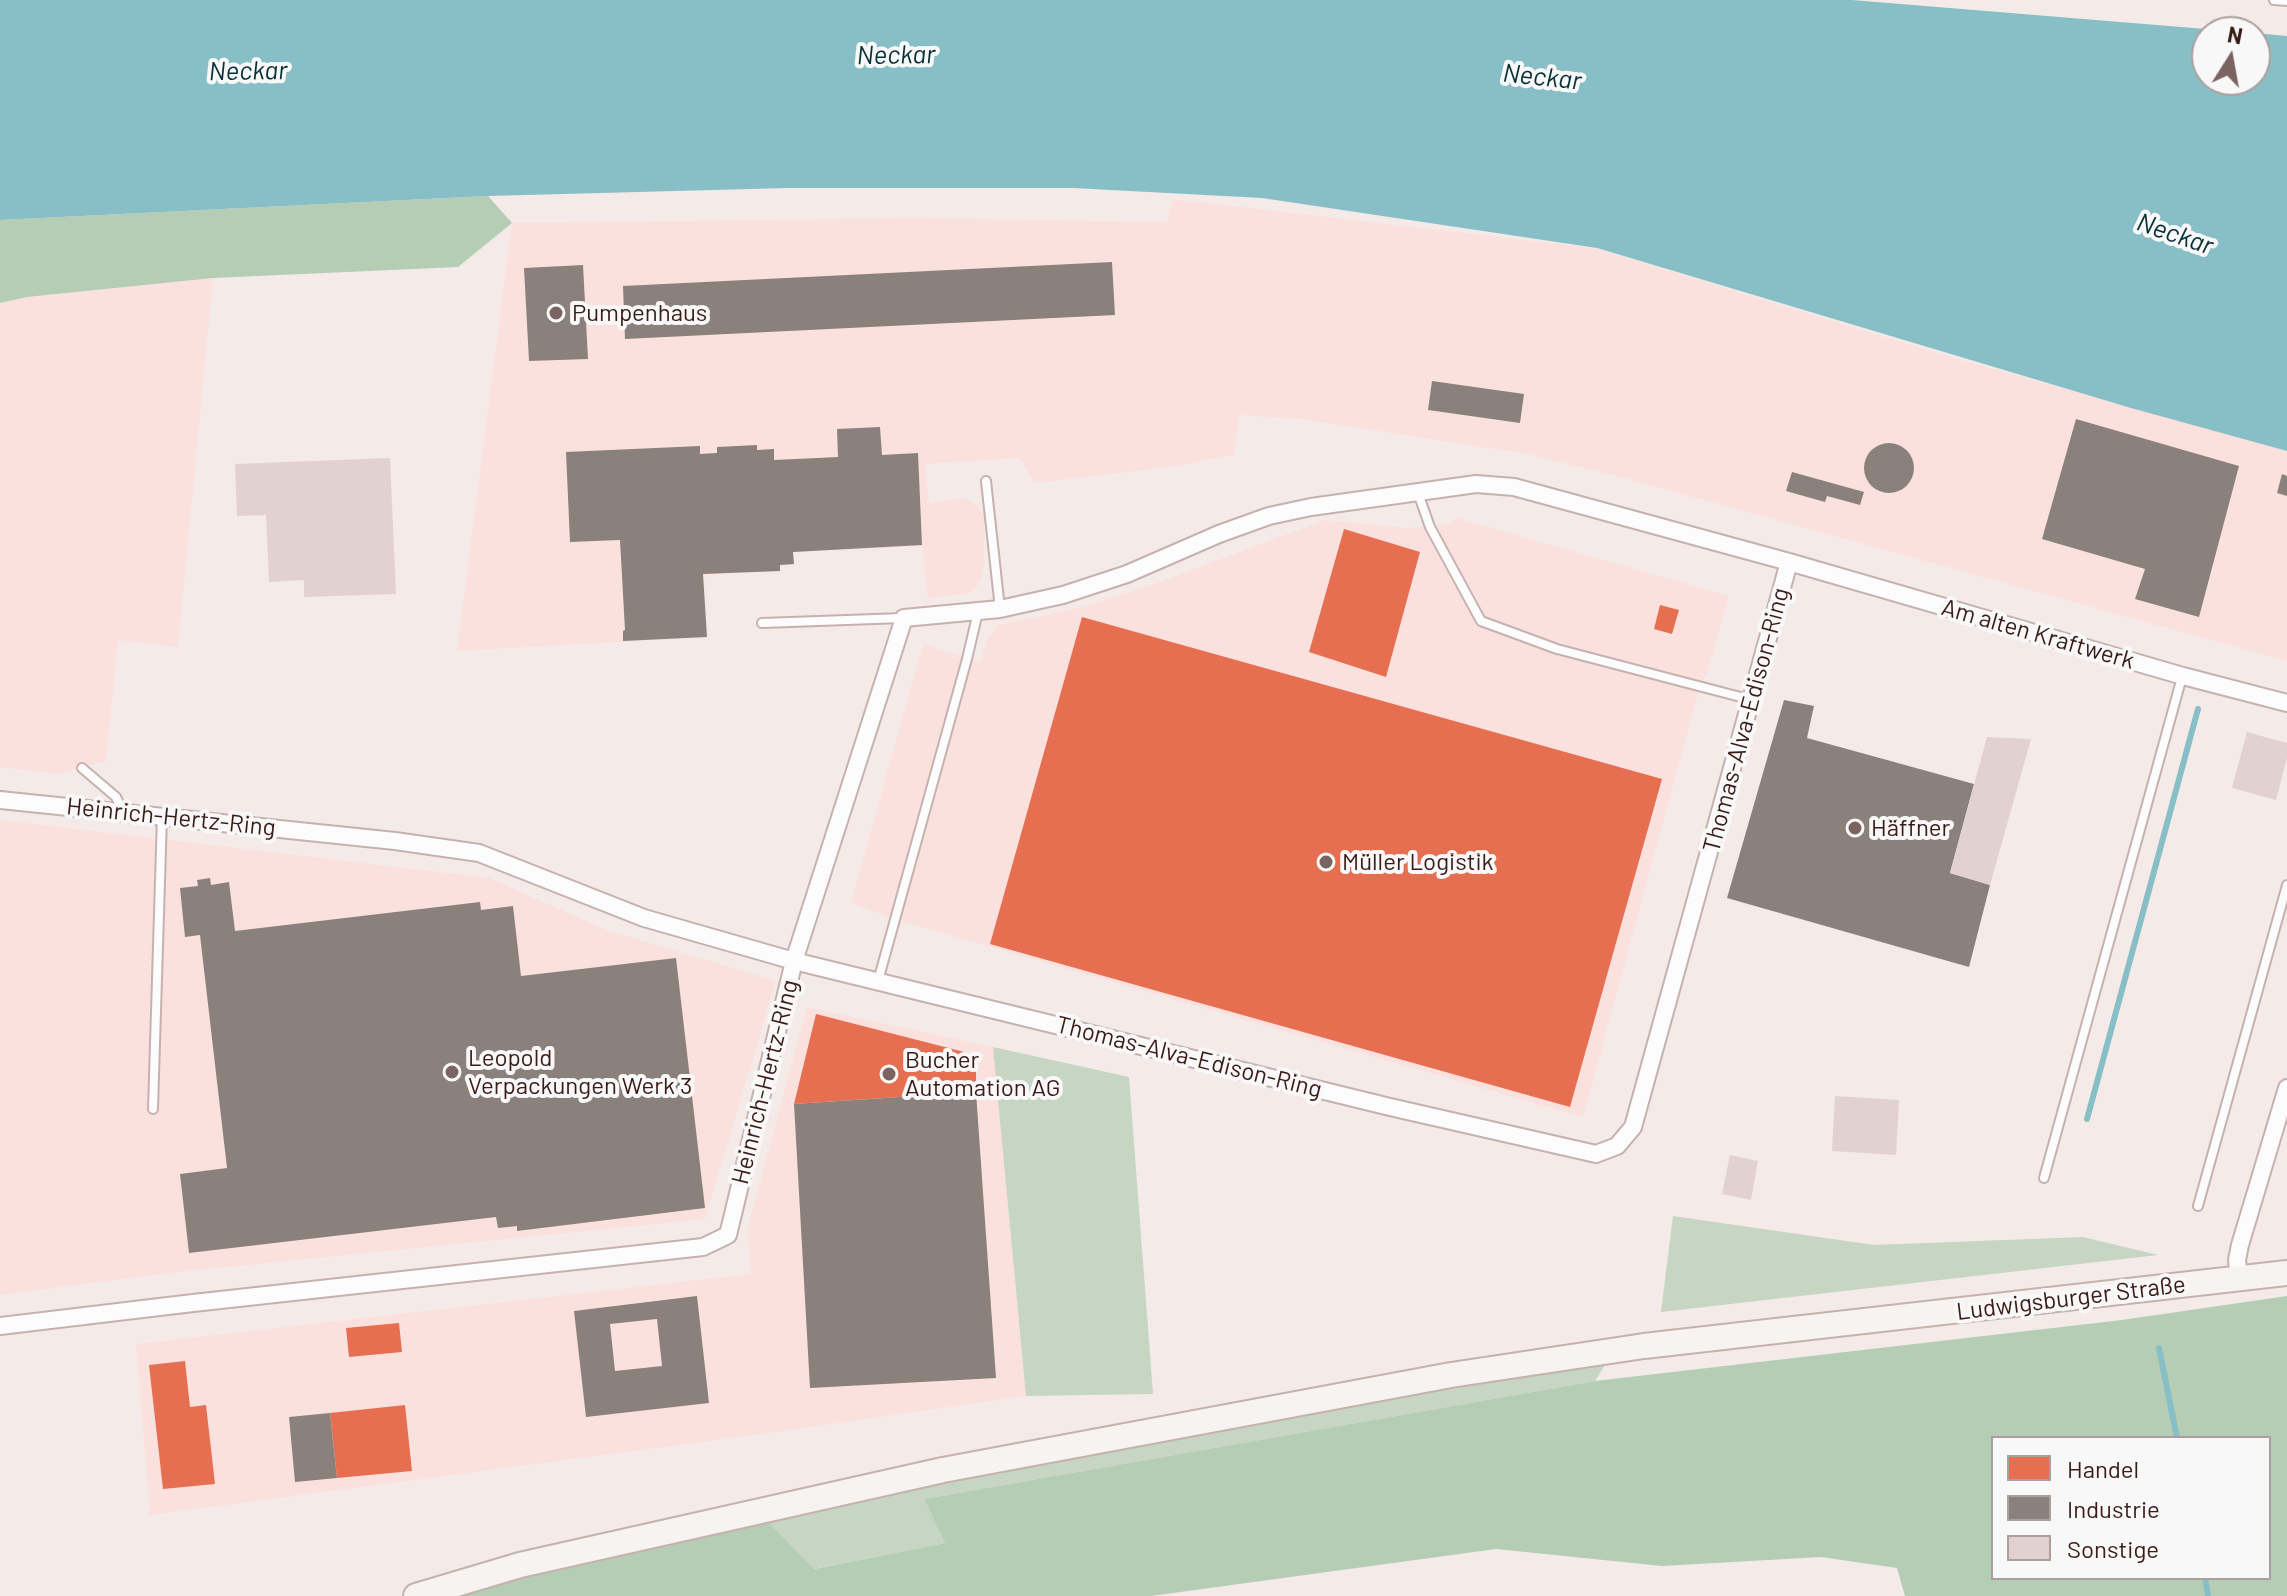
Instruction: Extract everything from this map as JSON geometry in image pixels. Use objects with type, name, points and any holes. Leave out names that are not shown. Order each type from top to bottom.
[{"type":"main road","name":"Ludwigsburger Straße","points":[[416,1596],[520,1565],[984,1462],[1451,1375],[1644,1346],[2287,1273]]},
{"type":"street","name":"Thomas-Alva-Edison-Ring","points":[[794,961],[1390,1107],[1596,1154],[1617,1146],[1633,1127],[1789,562],[1514,487],[1476,484],[1311,507],[1269,516],[1127,574],[1063,595],[1000,609],[904,618]]},
{"type":"street","name":"Am alten Kraftwerk","points":[[1789,562],[2287,703]]},
{"type":"street","points":[[794,961],[904,618]]},
{"type":"street","name":"Heinrich-Hertz-Ring","points":[[0,800],[395,841],[479,853],[644,918],[794,961],[728,1235],[703,1247],[0,1326]]},
{"type":"street","points":[[2239,1279],[2237,1260],[2240,1245],[2287,1088]]},
{"type":"lane","points":[[2274,0],[2287,1]]},
{"type":"lane","points":[[986,481],[1000,609]]},
{"type":"lane","points":[[1418,492],[1430,527],[1481,621],[1557,649],[1752,700]]},
{"type":"lane","points":[[878,981],[978,612]]},
{"type":"lane","points":[[762,623],[904,618]]},
{"type":"lane","points":[[2044,1178],[2183,676]]},
{"type":"lane","points":[[82,768],[116,797],[123,812]]},
{"type":"lane","points":[[153,1109],[162,816]]},
{"type":"lane","points":[[2198,1206],[2287,885]]},
{"type":"shaded area","points":[[1172,199],[1594,248],[1954,358],[2287,451],[2287,661],[1628,479],[1527,454],[1301,419],[1240,415],[1234,455],[1169,467],[1035,483],[1019,458],[925,464],[929,503],[963,498],[975,503],[984,515],[982,579],[975,589],[966,594],[928,598],[922,546],[794,552],[794,564],[780,565],[780,571],[704,575],[707,637],[457,651],[512,223],[914,218],[1168,222]]},
{"type":"shaded area","points":[[213,278],[178,647],[118,640],[106,761],[58,774],[0,767],[0,303],[27,297]]},
{"type":"shaded area","points":[[1457,518],[1729,596],[1706,676],[1700,686],[1583,1117],[894,919],[851,903],[923,644],[980,663],[988,638],[998,625],[1079,608],[1149,586],[1325,520],[1406,528],[1445,525]]},
{"type":"shaded area","points":[[0,820],[489,878],[604,929],[776,981],[705,1219],[169,1273],[0,1295]]},
{"type":"shaded area","points":[[807,1007],[993,1047],[1026,1396],[150,1515],[136,1344],[751,1274],[748,1227]]},
{"type":"green space","points":[[488,196],[512,223],[458,267],[213,278],[27,297],[0,303],[0,220]]},
{"type":"green space","points":[[993,1047],[1129,1077],[1153,1394],[1026,1396]]},
{"type":"green space","points":[[1673,1216],[1874,1245],[2083,1237],[2158,1255],[1661,1312]]},
{"type":"green space","points":[[2287,1296],[2287,1596],[1905,1596],[1897,1568],[1821,1557],[1662,1566],[1496,1549],[1151,1596],[445,1596],[762,1516],[814,1569],[945,1543],[924,1499],[1595,1381],[2122,1320]]},
{"type":"green space","points":[[1605,1365],[1595,1381],[924,1499],[945,1543],[813,1569],[762,1516],[1452,1383]]},
{"type":"water","name":"Neckar","points":[[0,0],[1852,0],[2191,28],[2191,96],[2271,96],[2271,34],[2287,36],[2287,451],[2131,408],[1597,248],[1262,198],[1073,188],[788,188],[488,196],[0,220]]},
{"type":"building: Handel","points":[[1344,529],[1420,552],[1386,677],[1309,652]]},
{"type":"building: Handel","points":[[1660,605],[1679,610],[1672,634],[1654,629]]},
{"type":"building: Handel","name":"Müller Logistik","points":[[1082,617],[1662,779],[1570,1107],[990,944]]},
{"type":"building: Handel","name":"Bucher Automation AG","points":[[816,1014],[976,1055],[976,1092],[794,1104]]},
{"type":"building: Handel","points":[[399,1323],[402,1352],[349,1357],[346,1328]]},
{"type":"building: Handel","points":[[185,1361],[190,1407],[206,1405],[215,1484],[163,1489],[149,1365]]},
{"type":"building: Handel","points":[[405,1405],[412,1471],[337,1478],[330,1413]]},
{"type":"building: Industrie","points":[[1112,262],[1115,315],[625,339],[623,286]]},
{"type":"building: Industrie","name":"Pumpenhaus","points":[[583,265],[588,359],[529,361],[524,268]]},
{"type":"building: Industrie","points":[[1432,381],[1524,394],[1520,423],[1428,410]]},
{"type":"building: Industrie","points":[[2076,419],[2239,466],[2199,617],[2135,599],[2145,569],[2042,539]]},
{"type":"building: Industrie","points":[[880,427],[882,455],[918,453],[922,545],[793,552],[794,564],[780,565],[780,571],[703,574],[707,637],[623,641],[620,540],[570,542],[566,452],[700,446],[700,454],[717,453],[717,447],[757,445],[757,450],[774,449],[774,460],[838,457],[837,429]]},
{"type":"building: Industrie","points":[[1889,443],[1907,450],[1914,468],[1907,486],[1889,493],[1871,486],[1864,468],[1871,450]]},
{"type":"building: Industrie","points":[[1792,472],[1864,492],[1860,505],[1827,496],[1825,502],[1786,491]]},
{"type":"building: Industrie","points":[[2282,474],[2287,476],[2287,496],[2277,493]]},
{"type":"building: Industrie","name":"Häffner","points":[[1784,700],[1814,706],[1807,738],[1974,784],[1950,873],[1990,885],[1969,967],[1727,898]]},
{"type":"building: Industrie","name":"Leopold Verpackungen Werk 3","points":[[210,878],[211,885],[229,882],[235,931],[480,902],[481,910],[513,906],[521,976],[676,958],[705,1208],[517,1231],[517,1226],[498,1228],[496,1217],[189,1253],[180,1174],[227,1168],[200,935],[185,937],[180,888],[198,886],[197,880]]},
{"type":"building: Industrie","points":[[976,1092],[996,1378],[810,1388],[794,1104]]},
{"type":"building: Industrie","points":[[697,1296],[709,1403],[586,1417],[574,1311]],"holes":[[[657,1319],[662,1366],[615,1371],[610,1324]]]},
{"type":"building: Industrie","points":[[330,1413],[337,1478],[295,1482],[289,1417]]},
{"type":"building: Sonstige","points":[[390,458],[396,594],[304,597],[304,580],[269,582],[266,515],[237,516],[235,464]]},
{"type":"building: Sonstige","points":[[2247,732],[2287,743],[2287,758],[2276,800],[2232,788]]},
{"type":"building: Sonstige","points":[[1987,737],[2031,739],[1990,885],[1950,873]]},
{"type":"building: Sonstige","points":[[1835,1096],[1899,1100],[1896,1155],[1832,1151]]},
{"type":"building: Sonstige","points":[[1730,1155],[1758,1161],[1751,1200],[1722,1194]]},
{"type":"waterway","points":[[2087,1119],[2198,709]]},
{"type":"waterway","points":[[2159,1348],[2177,1436]]},
{"type":"waterway","points":[[2205,1580],[2208,1596]]},
{"type":"place","name":"Pumpenhaus","points":[[556,313]]},
{"type":"place","name":"Häffner","points":[[1855,828]]},
{"type":"place","name":"Müller Logistik","points":[[1326,862]]},
{"type":"place","name":"Leopold Verpackungen Werk 3","points":[[452,1072]]},
{"type":"place","name":"Bucher Automation AG","points":[[889,1074]]}]
